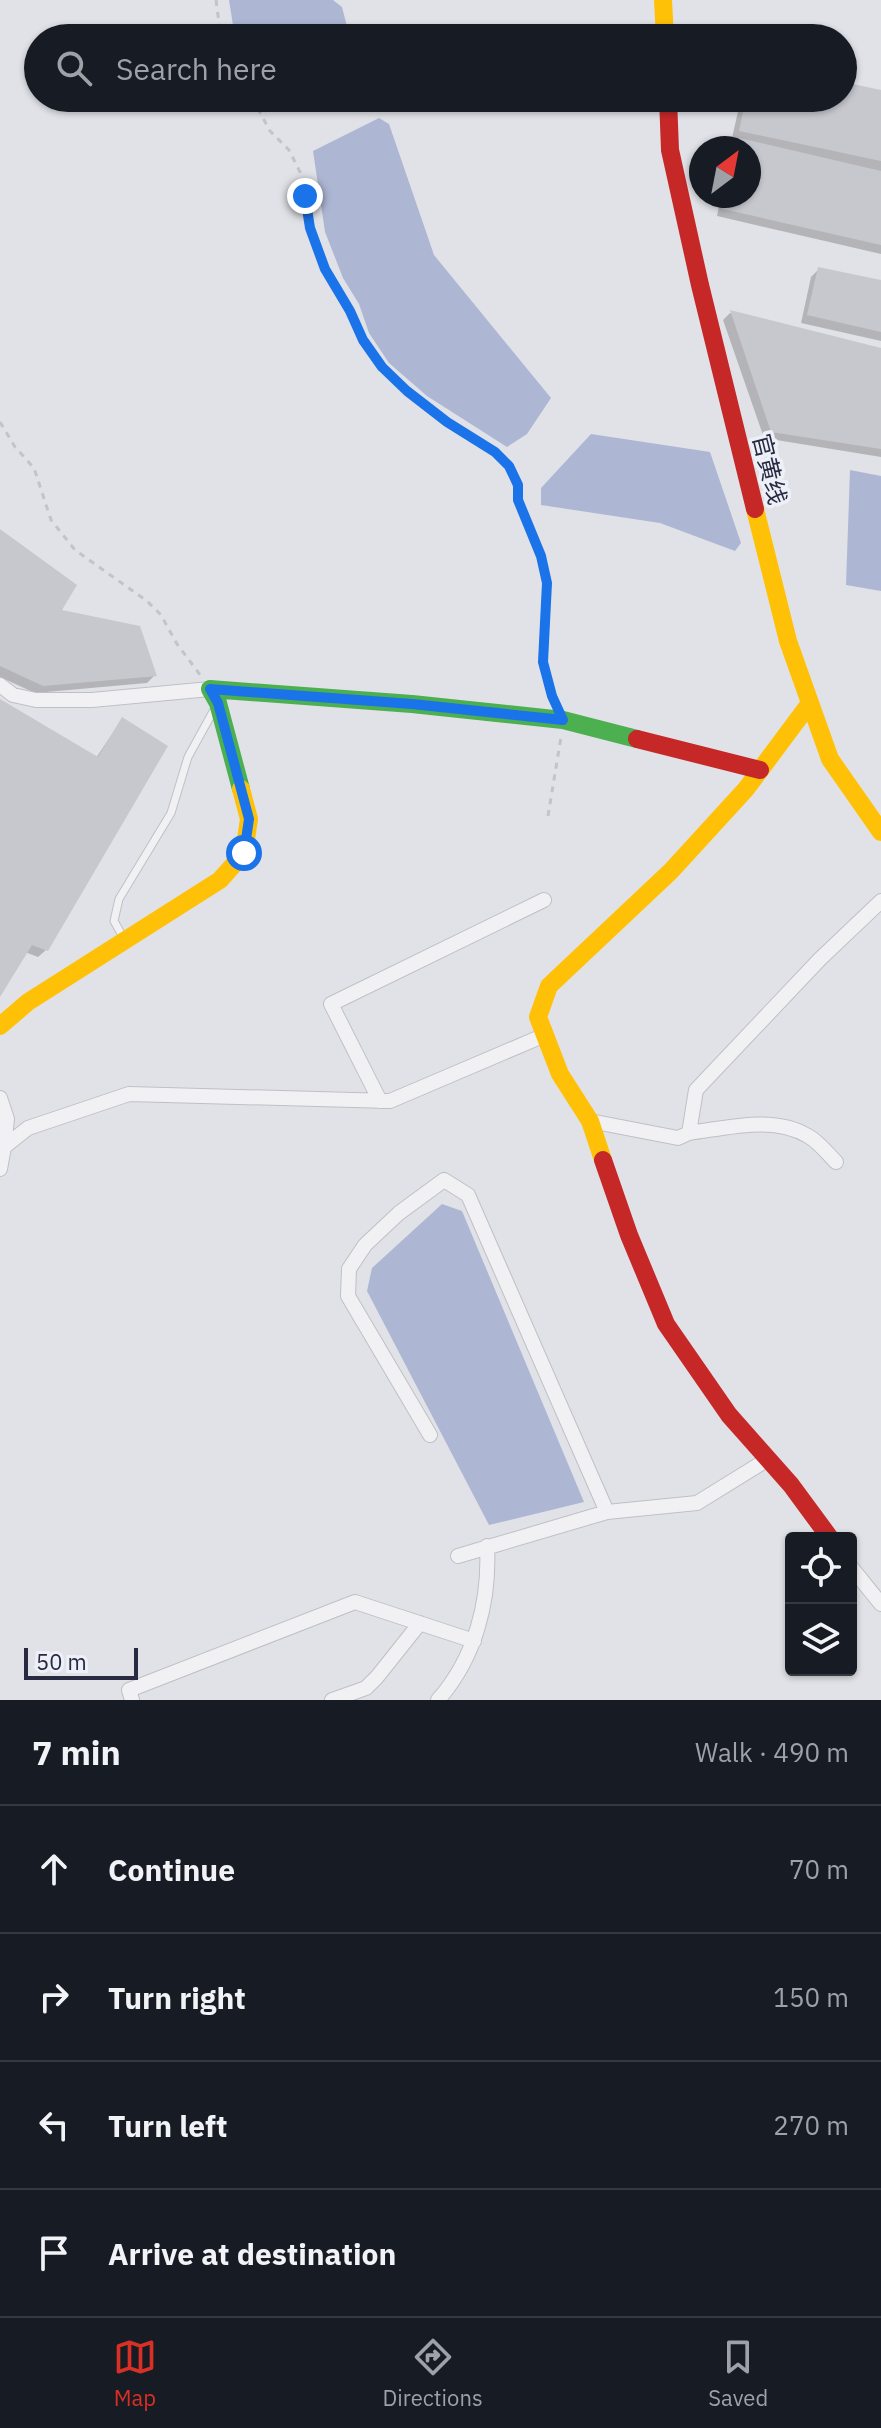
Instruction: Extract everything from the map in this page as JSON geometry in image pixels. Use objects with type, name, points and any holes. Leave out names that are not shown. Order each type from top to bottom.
[{"type":"street","points":[[663,0],[664,24]]},
{"type":"street","name":"官黄线","points":[[669,112],[670,150],[700,285],[788,641],[830,759],[881,832]]},
{"type":"street","points":[[0,685],[13,695],[36,700],[214,696],[412,704],[563,720],[760,770]]},
{"type":"street","points":[[0,1026],[28,1002],[220,880],[244,853],[249,819],[214,696]]},
{"type":"street","points":[[810,703],[760,770],[671,871],[549,986],[538,1017],[560,1074],[590,1121],[629,1235],[666,1324],[729,1415],[825,1532]]},
{"type":"street","points":[[380,1101],[331,1004],[544,900]]},
{"type":"street","points":[[689,1133],[696,1090],[820,959],[881,901]]},
{"type":"street","points":[[2,1146],[28,1128],[129,1094],[390,1101],[545,1035]]},
{"type":"street","points":[[0,1098],[7,1119],[0,1169]]},
{"type":"street","points":[[590,1121],[678,1138],[689,1133],[736,1126],[781,1124],[809,1136],[836,1162]]},
{"type":"street","points":[[430,1435],[348,1296],[349,1269],[365,1245],[399,1213],[444,1180],[468,1195],[607,1512]]},
{"type":"street","points":[[458,1556],[607,1512],[697,1503],[768,1459]]},
{"type":"street","points":[[438,1700],[451,1685],[474,1641],[488,1577],[487,1546]]},
{"type":"street","points":[[857,1574],[881,1604]]},
{"type":"street","points":[[132,1700],[129,1690],[355,1602],[474,1641]]},
{"type":"street","points":[[332,1700],[366,1688],[420,1623]]},
{"type":"lane","points":[[125,940],[114,921],[119,899],[171,813],[188,757],[214,696]]},
{"type":"path","points":[[216,0],[219,24]]},
{"type":"path","points":[[260,112],[270,131],[289,150],[300,172],[310,228],[325,269],[363,340],[382,367],[407,391],[447,422],[495,452],[509,466],[518,485],[518,500],[541,556],[547,583],[543,662],[552,696],[563,720],[548,816]]},
{"type":"path","points":[[0,422],[15,447],[34,468],[51,520],[75,550],[147,601],[161,615],[177,644],[214,696]]},
{"type":"water","points":[[229,0],[333,0],[342,7],[346,24],[233,24]]},
{"type":"water","points":[[379,118],[389,124],[434,255],[551,398],[527,434],[507,447],[427,396],[389,363],[369,333],[359,304],[343,278],[325,232],[313,151]]},
{"type":"water","points":[[591,434],[710,452],[741,543],[735,551],[660,523],[541,505],[541,488]]},
{"type":"water","points":[[850,470],[881,476],[881,591],[846,585]]},
{"type":"water","points":[[442,1204],[462,1211],[584,1502],[489,1525],[367,1291],[372,1268]]},
{"type":"building","points":[[857,85],[881,90],[881,161],[739,131],[743,112],[857,112]]},
{"type":"building","points":[[761,143],[881,171],[881,245],[723,209],[761,208]]},
{"type":"building","points":[[818,267],[881,280],[881,332],[807,315]]},
{"type":"building","points":[[730,310],[881,348],[881,449],[771,432]]},
{"type":"building","points":[[0,529],[77,585],[62,610],[140,626],[157,676],[43,686],[0,666]]},
{"type":"building","points":[[0,699],[98,757],[122,717],[168,746],[48,951],[32,945],[0,997]]},
{"type":"traffic: fast","points":[[241,789],[218,703],[210,689],[412,704],[563,720],[637,739]]},
{"type":"traffic: slow","points":[[663,0],[664,24]]},
{"type":"traffic: slow","points":[[755,509],[788,641],[830,759],[881,832]]},
{"type":"traffic: slow","points":[[603,1160],[590,1121],[560,1074],[538,1017],[549,986],[671,871],[746,789],[810,703]]},
{"type":"traffic: slow","points":[[0,1026],[28,1002],[220,880],[244,853],[249,819],[241,789]]},
{"type":"traffic: jam","points":[[669,112],[670,150],[755,509]]},
{"type":"traffic: jam","points":[[637,739],[760,770]]},
{"type":"traffic: jam","points":[[603,1160],[629,1235],[666,1324],[729,1415],[791,1485],[826,1532]]},
{"type":"route","points":[[244,853],[249,819],[218,703],[210,689],[412,704],[563,720],[552,696],[543,662],[547,583],[536,541],[518,500],[518,485],[509,466],[495,452],[447,422],[407,391],[382,367],[363,340],[337,285],[325,269],[310,228],[305,196]]}]
